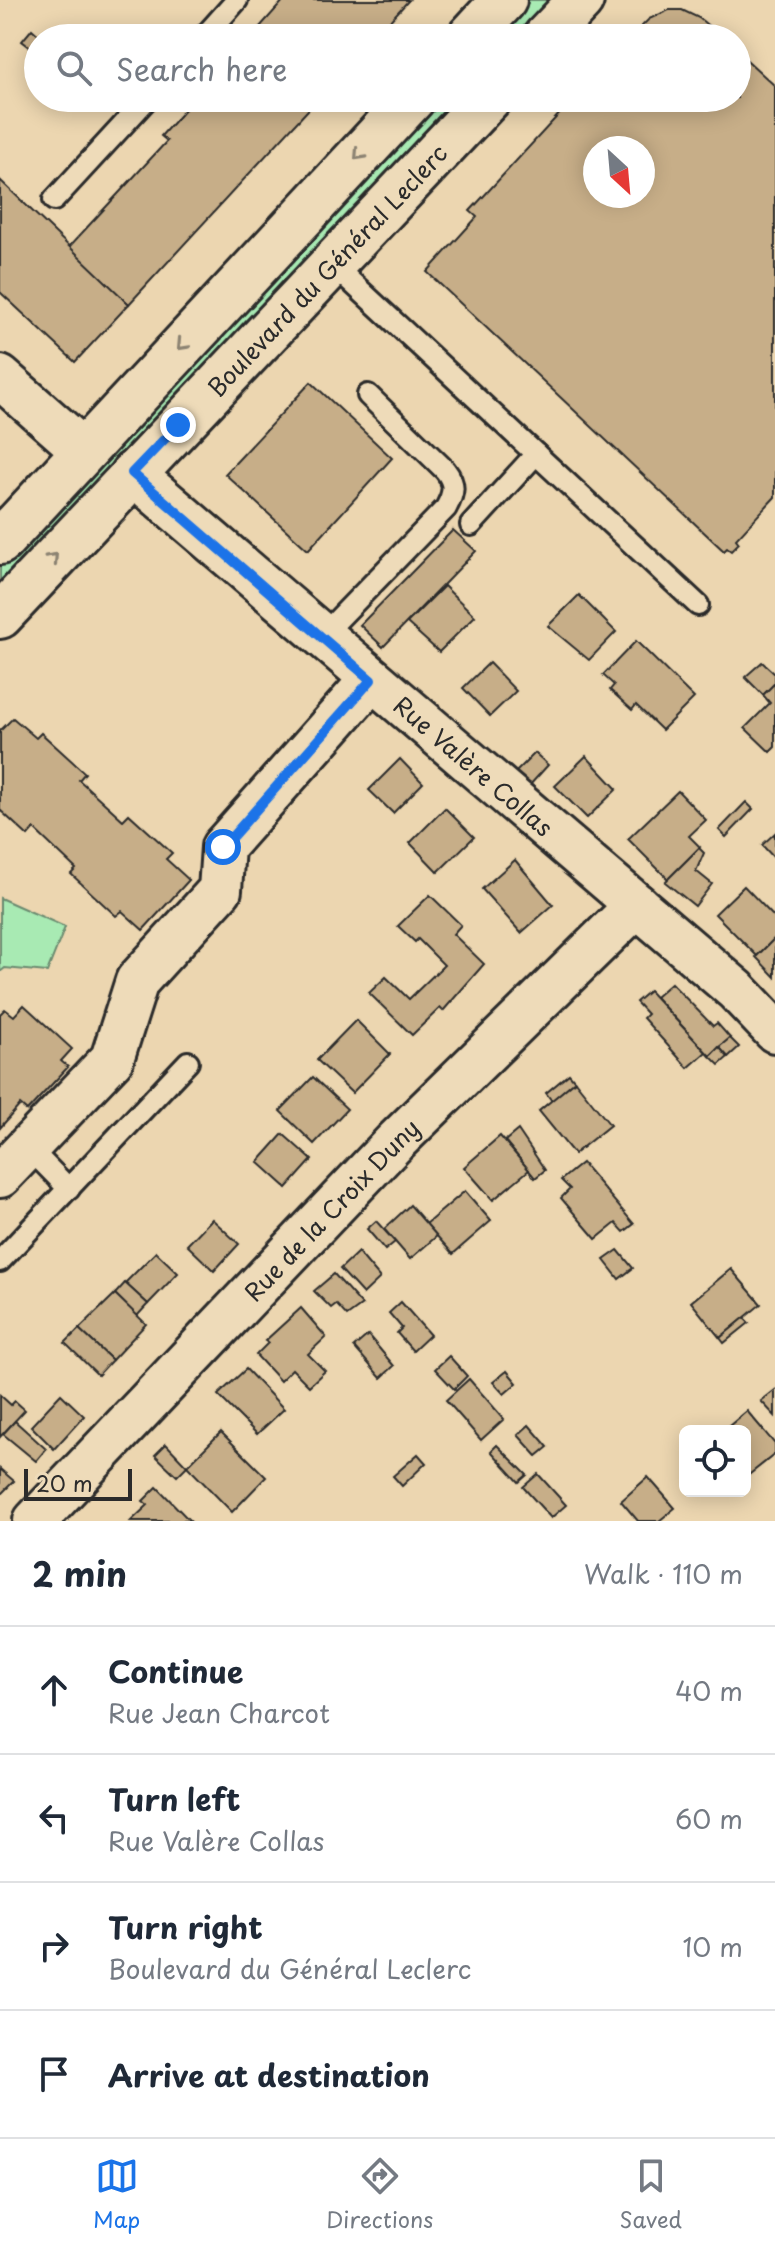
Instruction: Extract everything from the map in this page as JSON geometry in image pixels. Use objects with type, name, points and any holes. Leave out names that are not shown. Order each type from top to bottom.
[{"type":"street","points":[[482,24],[504,0]]},
{"type":"street","points":[[558,24],[581,0]]},
{"type":"street","points":[[0,542],[400,112]]},
{"type":"street","name":"Boulevard du Général Leclerc","points":[[0,616],[476,112]]},
{"type":"street","points":[[0,377],[84,451]]},
{"type":"street","name":"Rue Valère Collas","points":[[132,473],[736,990],[775,1031]]},
{"type":"street","points":[[14,1161],[112,1059],[137,981],[220,890],[223,847],[371,680]]},
{"type":"street","name":"Rue de la Croix Duny","points":[[35,1521],[395,1142],[637,905]]},
{"type":"lane","points":[[216,24],[237,0]]},
{"type":"lane","points":[[54,200],[135,112]]},
{"type":"lane","points":[[331,263],[698,605]]},
{"type":"lane","points":[[321,637],[446,508],[454,493],[452,478],[445,470],[368,395]]},
{"type":"lane","points":[[471,525],[536,454]]},
{"type":"lane","points":[[0,1261],[188,1062]]},
{"type":"lane","points":[[14,1161],[69,1189]]},
{"type":"green space","points":[[518,0],[557,0],[535,24],[495,24]]},
{"type":"green space","points":[[414,112],[453,112],[0,600],[0,557]]},
{"type":"green space","points":[[0,898],[65,927],[47,972],[5,968],[0,972]]},
{"type":"building","points":[[284,0],[409,0],[387,24],[263,24]]},
{"type":"building","points":[[669,10],[682,10],[706,24],[644,24]]},
{"type":"building","points":[[751,64],[775,86],[775,497],[736,539],[739,543],[731,551],[727,548],[724,551],[427,272],[477,217],[470,211],[561,112],[751,112]]},
{"type":"building","points":[[182,112],[306,112],[129,304],[68,248],[167,141],[161,136]]},
{"type":"building","points":[[0,180],[129,304],[75,362],[0,292]]},
{"type":"building","points":[[311,382],[392,458],[308,550],[225,474]]},
{"type":"building","points":[[453,530],[476,551],[383,647],[360,625]]},
{"type":"building","points":[[444,586],[475,616],[439,652],[407,623]]},
{"type":"building","points":[[579,595],[616,632],[589,660],[548,626]]},
{"type":"building","points":[[636,641],[694,698],[662,730],[636,705],[632,710],[610,690],[614,685],[603,675]]},
{"type":"building","points":[[762,662],[775,674],[775,683],[763,695],[745,677]]},
{"type":"building","points":[[489,663],[516,691],[490,716],[463,688]]},
{"type":"building","points":[[775,683],[775,747],[770,752],[745,728],[770,703],[763,695]]},
{"type":"building","points":[[13,718],[36,738],[41,733],[85,773],[79,780],[123,820],[129,814],[172,853],[166,859],[189,880],[143,930],[122,911],[116,916],[71,874],[76,869],[34,829],[28,836],[0,810],[0,731]]},
{"type":"building","points":[[535,753],[548,765],[529,786],[515,773]]},
{"type":"building","points":[[586,756],[617,789],[587,818],[555,786]]},
{"type":"building","points":[[400,759],[423,783],[393,813],[369,790]]},
{"type":"building","points":[[678,791],[706,820],[689,836],[700,847],[668,879],[628,839]]},
{"type":"building","points":[[746,802],[753,809],[726,837],[719,830]]},
{"type":"building","points":[[445,808],[474,837],[438,872],[410,843]]},
{"type":"building","points":[[775,833],[775,859],[762,845]]},
{"type":"building","points":[[699,848],[704,853],[696,871],[712,884],[695,906],[665,882]]},
{"type":"building","points":[[515,860],[553,905],[521,933],[482,889]]},
{"type":"building","points":[[744,886],[775,918],[775,938],[757,956],[715,914]]},
{"type":"building","points":[[430,895],[461,925],[453,934],[484,964],[443,1011],[440,1008],[412,1035],[369,993],[386,977],[409,999],[444,965],[418,939],[415,942],[398,926]]},
{"type":"building","points":[[775,938],[775,977],[756,957]]},
{"type":"building","points":[[671,983],[713,1026],[717,1023],[730,1038],[710,1056],[655,997]]},
{"type":"building","points":[[649,991],[706,1052],[688,1068],[643,1018],[647,1014],[636,1002]]},
{"type":"building","points":[[24,1005],[72,1049],[61,1061],[68,1067],[27,1111],[20,1105],[0,1128],[0,1014],[5,1009],[14,1016]]},
{"type":"building","points":[[356,1020],[390,1054],[352,1093],[317,1060]]},
{"type":"building","points":[[730,1038],[739,1047],[728,1057],[719,1047]]},
{"type":"building","points":[[719,1047],[728,1057],[719,1065],[710,1056]]},
{"type":"building","points":[[569,1074],[575,1081],[552,1101],[546,1093]]},
{"type":"building","points":[[313,1077],[347,1109],[314,1144],[280,1111]]},
{"type":"building","points":[[575,1081],[610,1125],[574,1154],[539,1111]]},
{"type":"building","points":[[518,1130],[545,1170],[535,1178],[505,1141]]},
{"type":"building","points":[[283,1134],[312,1160],[287,1188],[258,1162]]},
{"type":"building","points":[[500,1136],[529,1170],[493,1200],[464,1167]]},
{"type":"building","points":[[582,1163],[634,1224],[624,1232],[616,1223],[596,1239],[561,1198],[570,1189],[561,1180]]},
{"type":"building","points":[[465,1191],[491,1221],[453,1254],[426,1224]]},
{"type":"building","points":[[410,1205],[437,1236],[410,1259],[384,1229]]},
{"type":"building","points":[[212,1219],[239,1244],[214,1271],[187,1245]]},
{"type":"building","points":[[376,1221],[395,1242],[385,1250],[367,1229]]},
{"type":"building","points":[[618,1250],[633,1268],[619,1279],[604,1260]]},
{"type":"building","points":[[156,1252],[178,1273],[148,1304],[125,1283]]},
{"type":"building","points":[[358,1252],[380,1278],[363,1294],[340,1269]]},
{"type":"building","points":[[731,1269],[761,1304],[720,1338],[691,1302]]},
{"type":"building","points":[[334,1274],[362,1305],[347,1316],[336,1304],[331,1308],[314,1291]]},
{"type":"building","points":[[125,1283],[148,1304],[137,1316],[115,1294]]},
{"type":"building","points":[[115,1294],[146,1324],[112,1360],[79,1329]]},
{"type":"building","points":[[401,1302],[430,1335],[413,1351],[397,1333],[402,1328],[389,1313]]},
{"type":"building","points":[[301,1308],[326,1337],[308,1354],[325,1371],[309,1386],[292,1369],[280,1381],[256,1355],[268,1343],[265,1341]]},
{"type":"building","points":[[744,1318],[749,1323],[724,1343],[720,1338]]},
{"type":"building","points":[[79,1329],[112,1360],[98,1375],[65,1343]]},
{"type":"building","points":[[368,1335],[394,1366],[381,1378],[354,1347]]},
{"type":"building","points":[[449,1356],[467,1376],[454,1389],[435,1369]]},
{"type":"building","points":[[246,1369],[284,1409],[257,1434],[218,1395]]},
{"type":"building","points":[[507,1371],[517,1383],[504,1394],[493,1382]]},
{"type":"building","points":[[469,1379],[504,1419],[481,1440],[446,1400]]},
{"type":"building","points":[[775,1390],[775,1416],[761,1401]]},
{"type":"building","points":[[61,1394],[84,1416],[54,1449],[31,1426]]},
{"type":"building","points":[[0,1395],[11,1405],[15,1401],[25,1410],[0,1437]]},
{"type":"building","points":[[747,1411],[775,1444],[775,1454],[751,1473],[751,1425],[730,1425]]},
{"type":"building","points":[[15,1421],[46,1449],[36,1461],[3,1434]]},
{"type":"building","points":[[529,1425],[548,1447],[537,1456],[518,1435]]},
{"type":"building","points":[[221,1432],[266,1477],[232,1512],[187,1466]]},
{"type":"building","points":[[166,1444],[187,1466],[177,1476],[155,1455]]},
{"type":"building","points":[[497,1445],[527,1475],[519,1482],[491,1451]]},
{"type":"building","points":[[418,1454],[426,1463],[402,1486],[393,1476]]},
{"type":"building","points":[[0,1469],[14,1481],[0,1495]]},
{"type":"building","points":[[538,1474],[566,1505],[551,1518],[523,1487]]},
{"type":"building","points":[[648,1477],[675,1508],[659,1521],[638,1521],[621,1501]]},
{"type":"building","points":[[157,1487],[190,1521],[131,1521],[148,1505],[143,1501]]},
{"type":"route","points":[[178,425],[132,473],[371,680],[223,847]]}]
